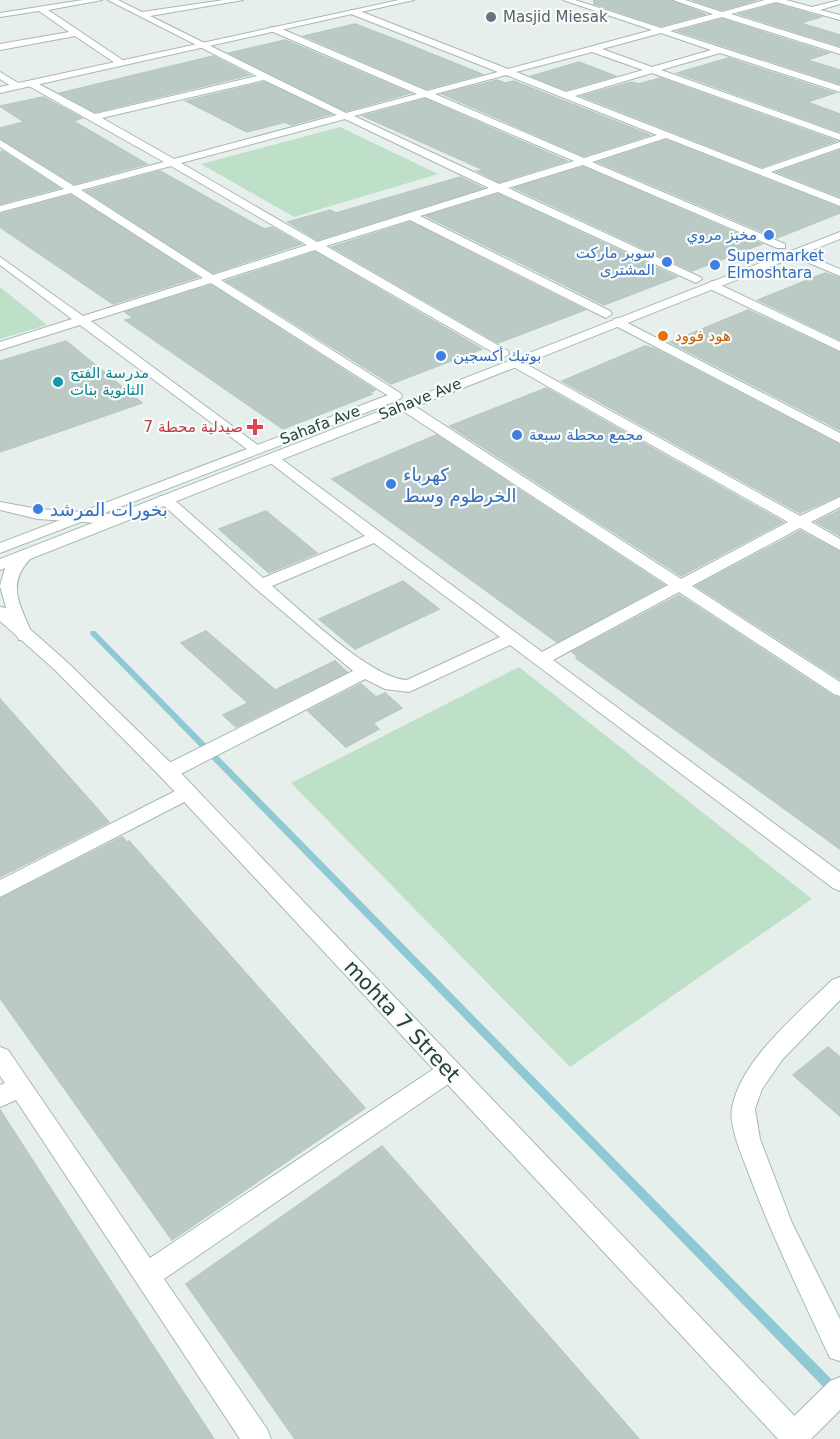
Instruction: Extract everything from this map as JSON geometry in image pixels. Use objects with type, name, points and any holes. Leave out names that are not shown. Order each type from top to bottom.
[{"type":"street","points":[[0,15],[98,0]]},
{"type":"street","points":[[112,0],[344,116],[696,279]]},
{"type":"street","points":[[141,15],[239,0]]},
{"type":"street","points":[[0,90],[410,0]]},
{"type":"street","points":[[567,0],[840,89]]},
{"type":"street","points":[[677,0],[840,51]]},
{"type":"street","points":[[0,209],[776,0],[840,18]]},
{"type":"street","points":[[811,10],[840,1]]},
{"type":"street","points":[[41,9],[121,63]]},
{"type":"street","points":[[354,12],[840,203]]},
{"type":"street","points":[[274,29],[781,246]]},
{"type":"street","points":[[0,46],[76,33]]},
{"type":"street","points":[[593,49],[840,137]]},
{"type":"street","points":[[567,95],[720,50]]},
{"type":"street","points":[[0,75],[17,86]]},
{"type":"street","points":[[94,117],[264,77]]},
{"type":"street","points":[[825,84],[840,79]]},
{"type":"street","points":[[30,83],[94,117],[509,358],[840,545]]},
{"type":"street","points":[[0,346],[581,160],[666,135]]},
{"type":"street","points":[[0,143],[400,401],[840,690]]},
{"type":"street","points":[[762,172],[840,145]]},
{"type":"street","points":[[408,215],[612,318],[840,440]]},
{"type":"street","points":[[612,318],[696,279],[840,222]]},
{"type":"street","name":"Sahave Ave","points":[[0,565],[165,499],[263,453],[612,318],[712,285],[840,236]]},
{"type":"street","points":[[794,253],[840,273]]},
{"type":"street","points":[[0,260],[377,536],[840,883]]},
{"type":"street","points":[[712,285],[840,347]]},
{"type":"street","name":"Sahafa Ave","points":[[0,548],[77,517],[263,453]]},
{"type":"street","points":[[165,499],[261,585],[365,672],[391,685],[409,686],[512,638]]},
{"type":"street","points":[[541,659],[840,501]]},
{"type":"street","points":[[0,506],[38,514],[112,519]]},
{"type":"street","points":[[0,536],[45,530]]},
{"type":"street","points":[[261,585],[377,536]]},
{"type":"street","points":[[25,636],[8,580],[15,565],[26,554]]},
{"type":"street","name":"mohta 7 Street","points":[[1,614],[61,666],[168,772],[795,1438]]},
{"type":"street","points":[[168,772],[365,672]]},
{"type":"street","points":[[0,888],[187,792]]},
{"type":"street","points":[[840,986],[774,1053],[752,1084],[743,1109],[748,1139],[781,1227],[840,1348]]},
{"type":"street","points":[[0,1057],[10,1092],[146,1276],[257,1439]]},
{"type":"street","points":[[146,1276],[449,1071]]},
{"type":"street","points":[[795,1438],[840,1391]]},
{"type":"green space","points":[[340,127],[438,174],[294,217],[201,164]]},
{"type":"green space","points":[[0,287],[47,325],[0,339]]},
{"type":"green space","points":[[519,667],[812,899],[570,1067],[291,783]]},
{"type":"building","points":[[594,0],[671,0],[705,14],[661,26],[594,4]]},
{"type":"building","points":[[692,0],[757,0],[722,10]]},
{"type":"building","points":[[776,4],[821,17],[800,23],[840,35],[840,46],[739,14]]},
{"type":"building","points":[[722,19],[829,53],[807,60],[840,70],[840,84],[678,31]]},
{"type":"building","points":[[355,24],[482,74],[427,89],[304,36]]},
{"type":"building","points":[[285,40],[410,93],[346,111],[229,53]]},
{"type":"building","points":[[213,56],[250,75],[95,112],[60,93]]},
{"type":"building","points":[[728,58],[835,93],[807,102],[840,114],[840,132],[677,73]]},
{"type":"building","points":[[579,62],[615,76],[566,90],[531,76]]},
{"type":"building","points":[[660,78],[836,141],[762,167],[582,96],[631,82],[639,84]]},
{"type":"building","points":[[497,80],[505,83],[514,81],[650,135],[584,156],[442,94]]},
{"type":"building","points":[[264,82],[331,114],[291,125],[285,122],[247,132],[186,101]]},
{"type":"building","points":[[43,97],[82,118],[73,121],[147,164],[74,184],[0,138],[0,128],[24,122],[0,106]]},
{"type":"building","points":[[425,99],[567,161],[499,182],[477,171],[484,170],[363,116]]},
{"type":"building","points":[[666,140],[840,208],[840,213],[777,238],[598,162]]},
{"type":"building","points":[[840,150],[840,197],[777,172]]},
{"type":"building","points":[[2,151],[59,188],[0,204],[0,152]]},
{"type":"building","points":[[583,167],[762,244],[692,271],[514,188]]},
{"type":"building","points":[[160,171],[264,229],[272,227],[301,244],[213,273],[86,191]]},
{"type":"building","points":[[460,177],[483,188],[317,240],[288,222],[330,210],[336,213]]},
{"type":"building","points":[[498,194],[677,277],[604,305],[426,216]]},
{"type":"building","points":[[71,195],[198,277],[113,304],[0,227],[0,214]]},
{"type":"building","points":[[410,222],[585,310],[498,343],[332,247]]},
{"type":"building","points":[[315,252],[482,349],[391,384],[226,281]]},
{"type":"building","points":[[825,273],[840,278],[840,340],[758,300]]},
{"type":"building","points":[[211,285],[375,390],[369,393],[372,394],[283,429],[125,320],[133,318],[125,312]]},
{"type":"building","points":[[748,310],[840,353],[840,430],[670,342]]},
{"type":"building","name":"مدرسة الفتح الثانوية بنات","points":[[66,341],[142,403],[0,452],[0,361]]},
{"type":"building","points":[[645,346],[655,349],[840,445],[840,495],[800,513],[562,381]]},
{"type":"building","points":[[546,388],[783,522],[681,576],[450,426]]},
{"type":"building","points":[[436,435],[664,585],[557,642],[332,479]]},
{"type":"building","points":[[840,510],[840,536],[816,522]]},
{"type":"building","points":[[266,511],[317,553],[269,573],[219,529]]},
{"type":"building","points":[[800,531],[840,552],[840,679],[696,586]]},
{"type":"building","points":[[403,581],[439,609],[355,649],[319,619]]},
{"type":"building","points":[[679,595],[833,696],[840,698],[840,849],[576,658],[578,657],[572,652]]},
{"type":"building","points":[[206,631],[275,690],[335,661],[347,672],[236,727],[223,715],[248,703],[181,643]]},
{"type":"building","points":[[361,684],[376,697],[385,693],[402,708],[373,723],[379,729],[346,747],[308,711]]},
{"type":"building","points":[[0,699],[109,822],[0,877]]},
{"type":"building","points":[[122,837],[127,842],[129,841],[365,1108],[172,1240],[0,998],[0,899]]},
{"type":"building","points":[[828,1047],[840,1057],[840,1116],[793,1075]]},
{"type":"building","points":[[0,1110],[93,1254],[214,1439],[0,1439]]},
{"type":"building","points":[[382,1146],[639,1439],[295,1439],[186,1284]]},
{"type":"waterway","points":[[93,633],[840,1396]]},
{"type":"place","name":"Masjid Miesak","points":[[491,17]]},
{"type":"place","name":"مخبز مروي","points":[[769,235]]},
{"type":"place","name":"سوبر ماركت المشترى","points":[[667,262]]},
{"type":"place","name":"Supermarket Elmoshtara","points":[[715,265]]},
{"type":"place","name":"هود فوود","points":[[663,336]]},
{"type":"place","name":"بوتيك أكسجين","points":[[441,356]]},
{"type":"place","name":"مدرسة الفتح الثانوية بنات","points":[[58,382]]},
{"type":"place","name":"صيدلية محطة 7","points":[[255,427]]},
{"type":"place","name":"مجمع محطة سبعة","points":[[517,435]]},
{"type":"place","name":"كهرباء الخرطوم وسط","points":[[391,484]]},
{"type":"place","name":"بخورات المرشد","points":[[38,509]]}]
